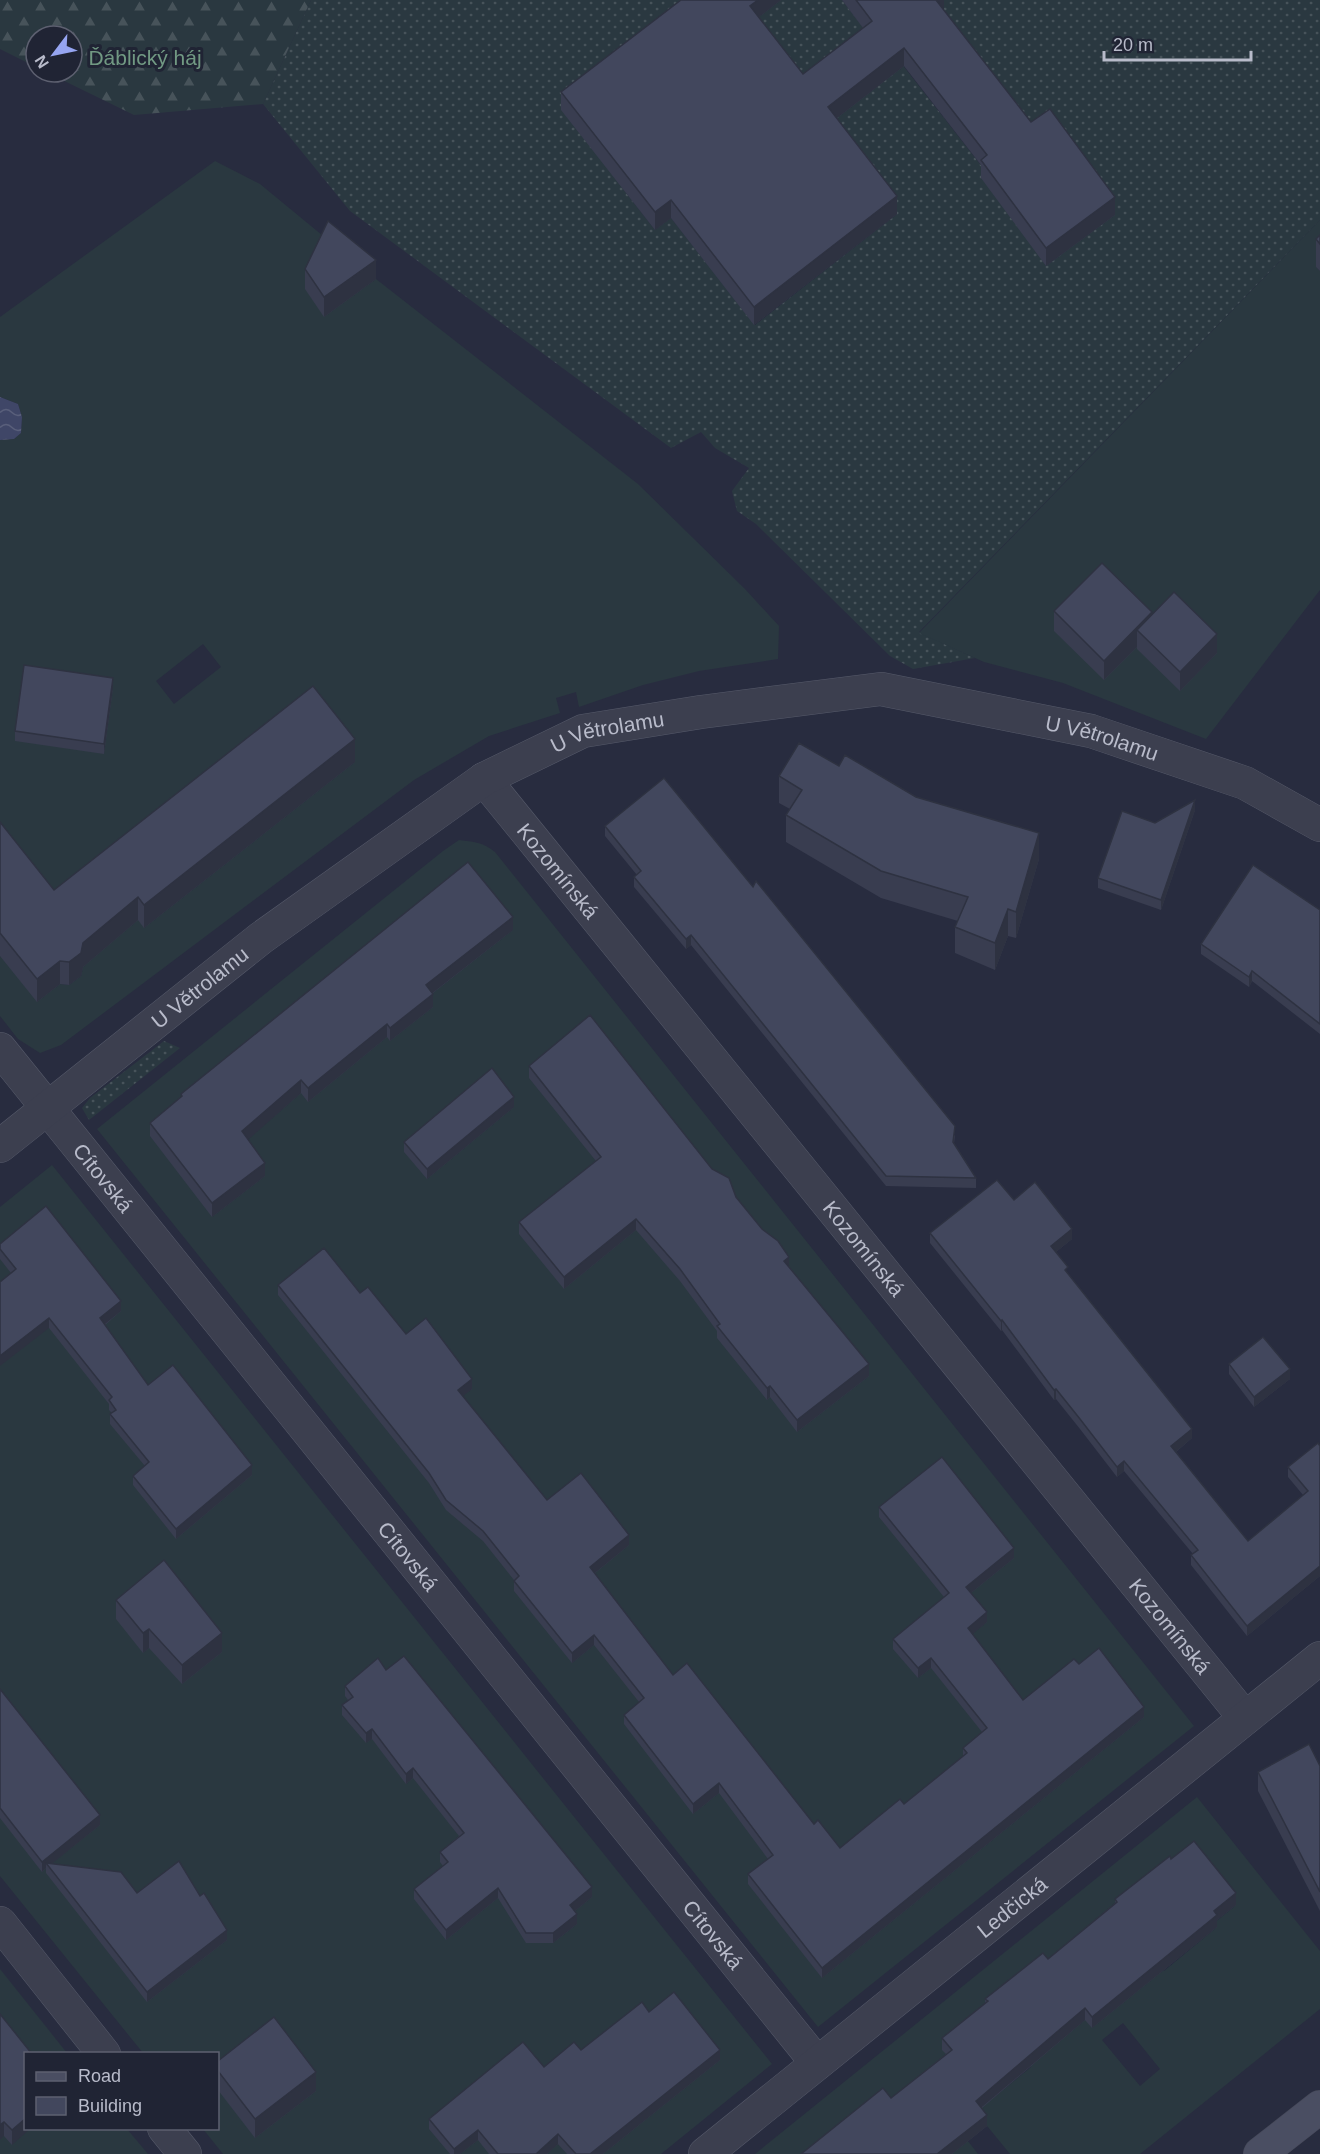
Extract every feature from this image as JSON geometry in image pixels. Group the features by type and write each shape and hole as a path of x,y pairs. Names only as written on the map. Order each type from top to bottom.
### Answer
{"main road":[{"path":"1260,2154 1320,2107"}],"street":[{"name":"U Větrolamu","path":"0,1146 261,938 484,779 583,731 701,712 881,689 1091,731 1245,783 1320,825"},
{"name":"Kozomínská","path":"484,779 1245,1718"},
{"name":"Cítovská","path":"0,1050 817,2063"},
{"name":"Ledčická","path":"705,2154 1320,1658"},
{"path":"0,1923 102,2052"},
{"path":"166,2130 184,2154"}],"green space":[{"name":"Ďáblický háj","path":"0,0 311,0 263,104 134,115 71,84 84,84 84,24 24,24 24,61 0,49"},
{"path":"311,0 842,0 872,39 890,49 987,173 1046,266 1115,214 1031,140 934,16 937,0 1320,0 1320,220 919,632 975,658 913,669 890,656 756,524 737,511 732,491 749,468 715,448 701,432 671,448 350,211 263,104","holes":["626,193 897,214 755,325 671,218 655,230"]},
{"path":"215,161 260,184 328,240 324,316 376,279 638,484 745,589 779,626 778,659 699,671 643,685 579,707 576,692 556,698 560,713 489,736 414,780 61,1045 40,1053 18,1039 0,1016 0,956 60,984 69,985 81,976 83,967 0,846 0,440 14,439 21,433 22,417 18,404 0,397 0,317","holes":["203,644 221,667 174,704 156,681"]},
{"path":"1320,220 1320,262 1316,267 1320,271 1320,590 1206,739 1063,683 984,662 919,633"},
{"path":"459,840 482,844 495,852 1194,1726 818,2027 97,1129"},
{"path":"164,1041 180,1048 89,1120 82,1108 90,1098"},
{"path":"52,1165 772,2064 661,2154 223,2154 204,2130 219,2130 219,2052 142,2052 0,1876 0,1207"},
{"path":"1197,1797 1320,1951 1320,2009 1140,2154 1010,2154 983,2121 964,2136 978,2154 755,2154","holes":["1236,1905 1214,1923 1217,1927 1164,1971 1160,1967 1103,1958","1123,2023 1160,2069 1140,2086 1102,2040","943,2049 1030,2065 1031,2067 987,2103"]},
{"path":"0,1969 66,2052 24,2052 24,2130 128,2130 148,2154 0,2154"}],"water":[{"path":"0,397 18,404 22,417 21,433 14,439 0,440"}],"building":[{"path":"681,0 758,0 750,6 803,74 872,21 856,0 936,0 1031,122 1050,109 1115,197 1046,248 981,160 987,155 904,48 828,107 897,196 754,307 671,200 655,212 561,92"},
{"path":"328,221 376,260 324,297 305,269"},
{"path":"1102,563 1152,612 1104,661 1054,611"},
{"path":"1174,592 1217,634 1180,672 1137,630"},
{"path":"24,665 113,678 104,744 15,731"},
{"path":"313,686 355,739 144,905 138,897 83,943 81,953 69,962 60,961 37,979 0,933 0,822 54,890"},
{"path":"799,743 839,766 845,755 916,797 1039,833 1016,912 1008,909 995,943 955,927 968,897 881,871 786,815 802,790 779,776"},
{"path":"664,778 753,887 756,881 955,1126 953,1142 976,1178 886,1176 691,935 686,939 634,877 641,871 605,826"},
{"path":"1195,800 1161,900 1098,878 1122,811 1155,823"},
{"path":"468,862 513,917 426,985 433,994 390,1028 387,1024 308,1088 301,1080 242,1131 265,1163 212,1203 150,1123 182,1096 181,1094"},
{"path":"1253,865 1320,910 1320,1024 1252,971 1249,977 1201,944"},
{"path":"590,1015 712,1169 729,1178 736,1197 762,1229 778,1241 789,1257 784,1261 869,1364 797,1420 770,1386 767,1388 717,1326 720,1324 680,1269 636,1219 564,1277 519,1222 601,1157 529,1066"},
{"path":"492,1068 514,1097 427,1169 404,1142"},
{"path":"997,1180 1014,1200 1035,1182 1072,1229 1051,1246 1068,1267 1065,1270 1192,1429 1171,1446 1248,1541 1308,1491 1288,1467 1318,1443 1320,1446 1320,1566 1247,1626 1191,1555 1198,1550 1124,1461 1117,1467 1056,1389 1054,1390 1002,1320 930,1233"},
{"path":"46,1206 121,1301 100,1318 148,1385 173,1365 252,1465 176,1529 133,1476 149,1462 110,1414 116,1410 109,1400 112,1397 49,1318 0,1356 0,1282 16,1269 0,1249 0,1244"},
{"path":"324,1248 360,1293 368,1287 406,1334 426,1318 472,1379 458,1390 547,1500 581,1473 629,1535 590,1567 673,1675 687,1663 814,1824 818,1820 840,1848 900,1799 904,1804 967,1753 963,1748 987,1728 931,1658 918,1668 893,1639 949,1593 879,1507 942,1457 1014,1548 966,1587 987,1612 968,1628 1023,1700 1074,1659 1079,1664 1099,1648 1144,1707 822,1968 748,1874 773,1855 719,1783 693,1804 624,1715 644,1698 594,1635 572,1653 514,1581 519,1576 483,1531 446,1500 429,1473 278,1285"},
{"path":"1263,1337 1290,1369 1254,1397 1229,1364"},
{"path":"164,1560 222,1633 182,1665 149,1629 143,1633 116,1600"},
{"path":"404,1656 592,1887 570,1905 577,1914 553,1933 526,1933 498,1888 446,1930 414,1889 448,1862 440,1852 464,1833 413,1768 406,1774 372,1729 366,1733 342,1705 353,1697 345,1686 378,1658 386,1670"},
{"path":"0,1689 100,1815 42,1862 0,1808"},
{"path":"1309,1744 1320,1766 1320,1892 1258,1772"},
{"path":"1194,1841 1236,1893 1214,1911 1217,1915 1092,2017 1085,2008 976,2101 987,2115 937,2154 801,2154 883,2088 891,2098 952,2050 942,2038 988,2001 985,1999 1043,1953 1048,1959 1117,1902 1115,1899 1170,1856 1171,1859"},
{"path":"179,1861 200,1896 204,1893 227,1930 147,1992 46,1863 121,1872 137,1893"},
{"path":"674,1992 720,2050 590,2154 576,2154 558,2134 536,2154 498,2154 478,2130 454,2149 429,2119 523,2042 544,2067 574,2042 581,2050 642,2002 649,2012"},
{"path":"0,2014 30,2052 24,2052 24,2120 12,2130 4,2122 0,2125"},
{"path":"274,2017 316,2072 255,2119 219,2072 219,2060"}]}
